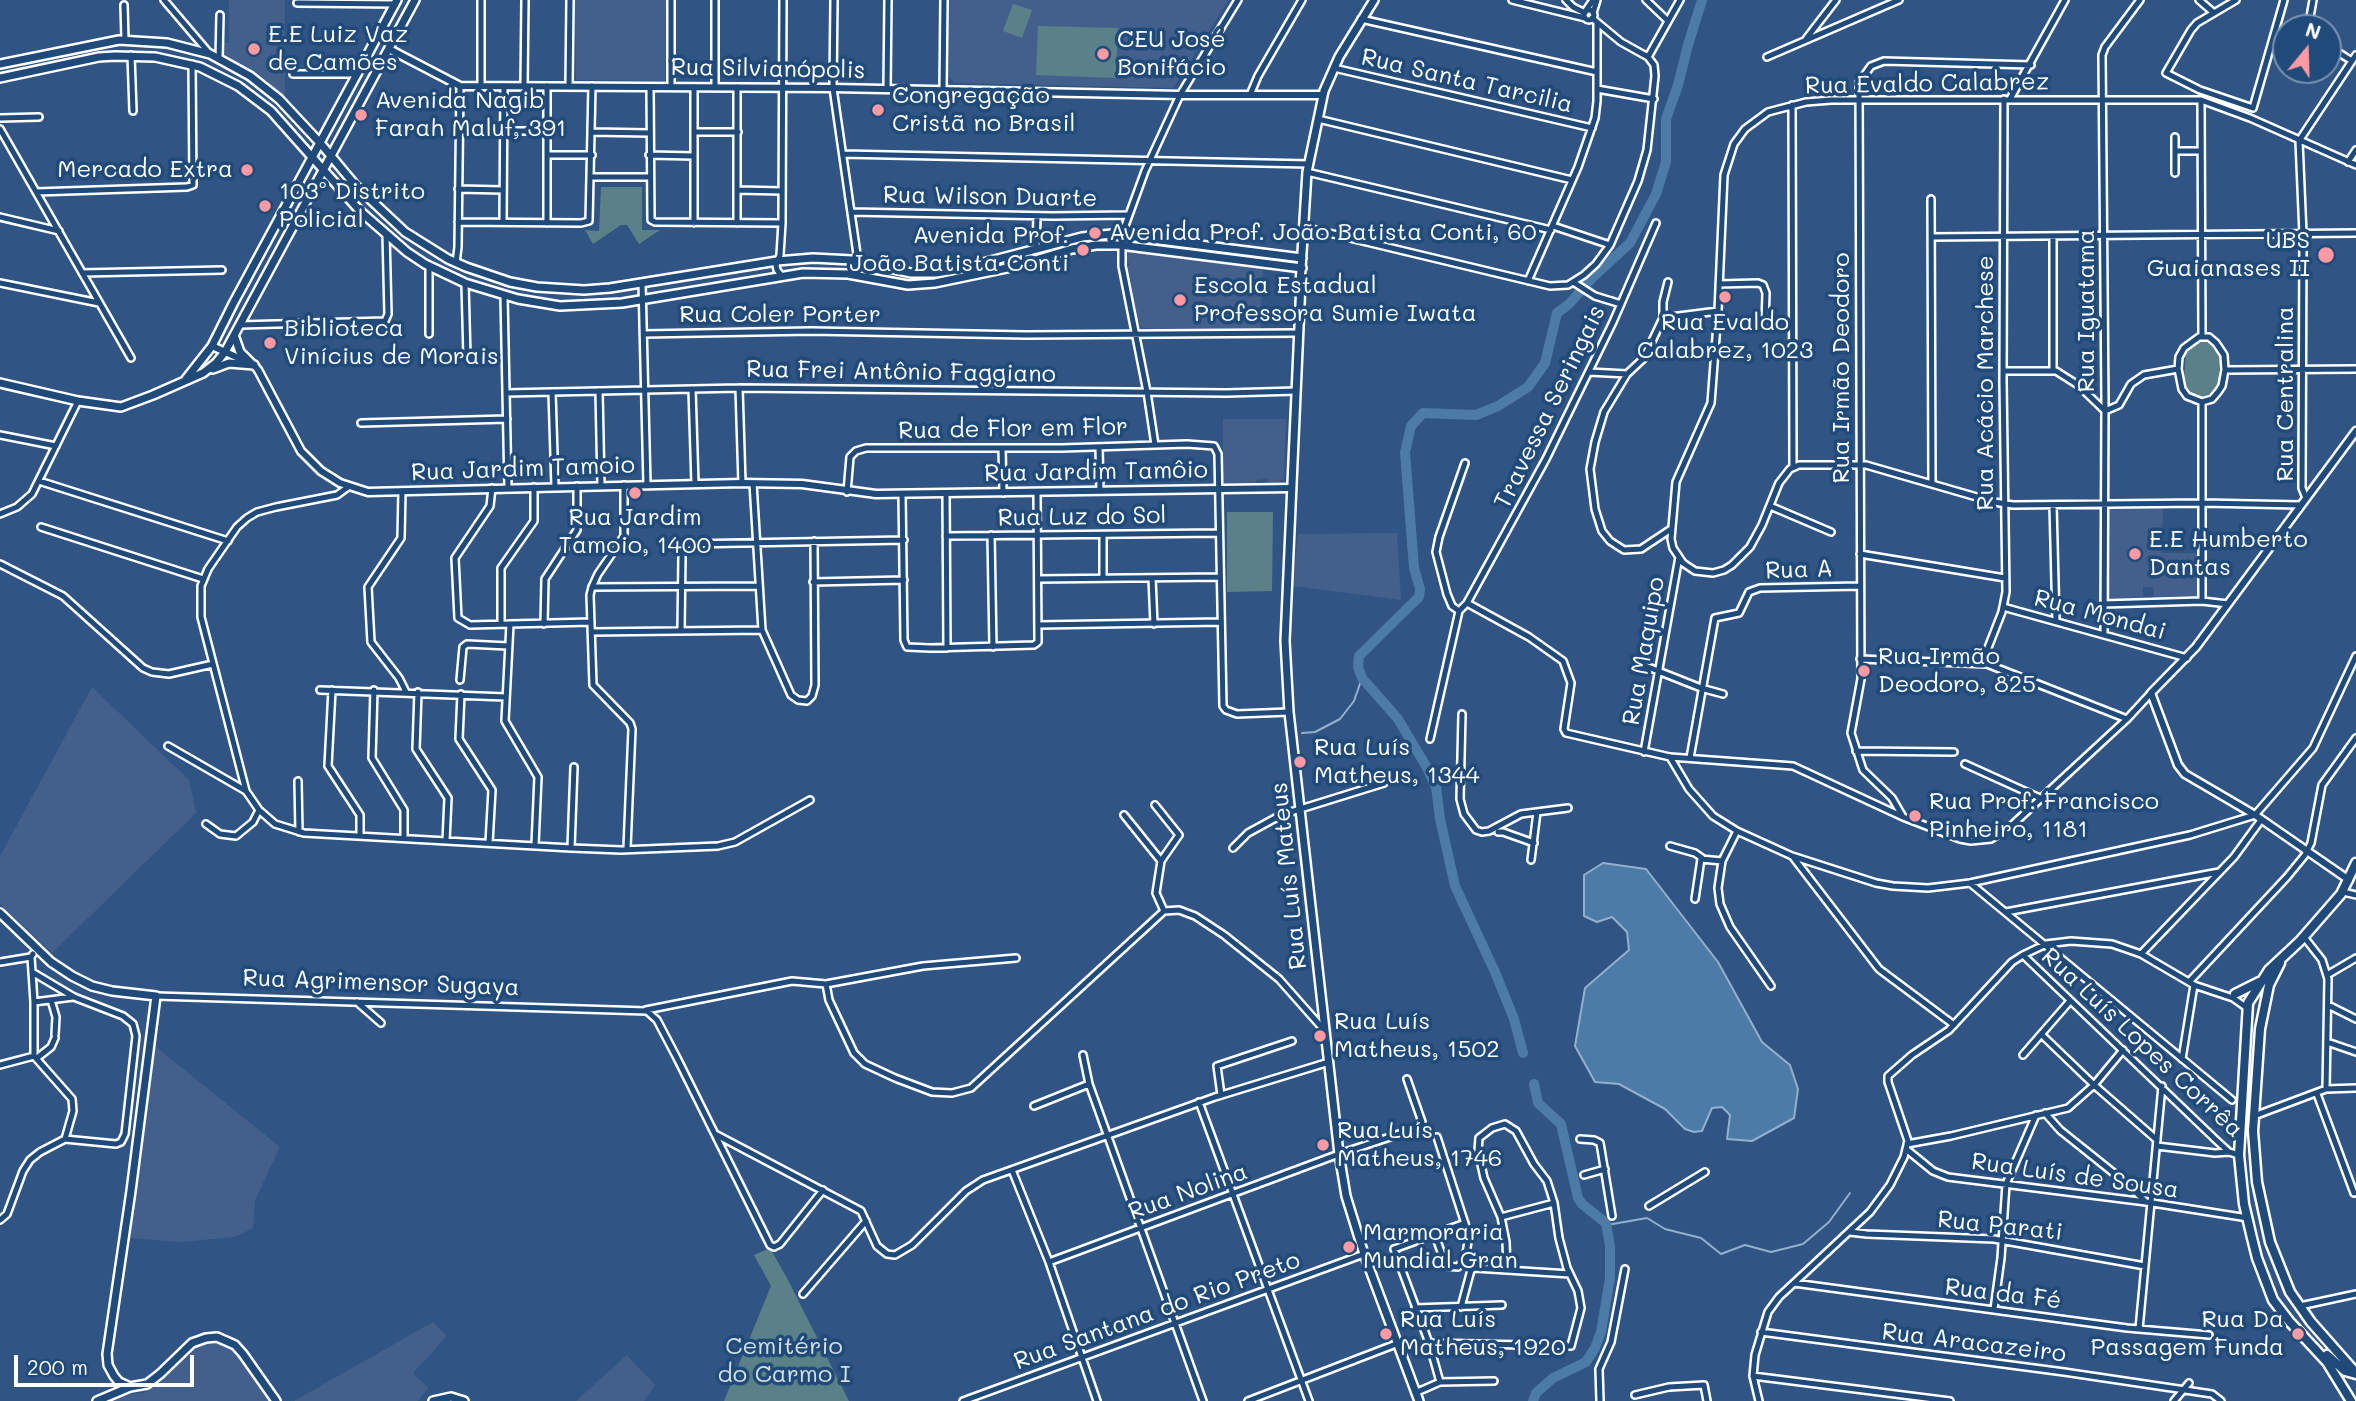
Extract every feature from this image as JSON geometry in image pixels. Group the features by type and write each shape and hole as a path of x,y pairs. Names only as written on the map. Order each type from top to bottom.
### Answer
{"main road":[{"path":"203,373 225,352 415,0"},
{"name":"Rua Luís Mateus","path":"1374,0 1334,68 1323,96 1308,168 1296,326 1299,333 1284,641 1289,712 1346,1196 1396,1345 1419,1401"},
{"path":"186,380 212,346 396,2"},
{"path":"379,34 382,44 389,49"},
{"path":"0,64 98,43 150,41 238,86 271,111 360,211 429,265 462,282 504,296 560,306 643,299 803,273 850,275 908,285 935,283 1012,267 1079,247 1120,245 1302,268"},
{"path":"0,78 99,57 211,54 237,68 279,99 374,204 405,232 456,263 510,282 537,287 583,290 642,283 781,258 841,258 919,274 960,269 1082,237 1122,234 1303,258"},
{"path":"261,103 268,97 268,89"},
{"path":"271,111 271,103 279,99"},
{"path":"850,275 858,261"},
{"path":"456,263 455,272 462,282"},
{"path":"583,290 583,306"},
{"path":"234,335 240,352 254,365"},
{"path":"0,383 110,407 129,405 229,363 254,365"},
{"path":"2351,1401 2327,1362 2273,1300 2257,1258 2244,1204 2239,1156 2247,1008 2251,997 2274,965 2304,937 2343,892 2356,863"},
{"name":"Rua Agrimensor Sugaya","path":"0,914 34,953 61,970 92,986 129,995 156,996"},
{"path":"2281,960 2269,985 2262,1015 2254,1116 2256,1178 2265,1223 2280,1271 2290,1292 2356,1373"},
{"path":"2232,995 2262,980"},
{"path":"130,1387 114,1376 108,1365 107,1354 156,996"},
{"path":"2251,997 2259,1004 2262,1015"},
{"path":"2241,1178 2251,1183 2256,1178"},
{"path":"2244,1204 2255,1204 2265,1223"},
{"path":"97,1401 154,1380 192,1343 217,1337 235,1345 276,1401"},
{"path":"2310,1343 2339,1367 2356,1373"},
{"path":"433,1401 451,1397 464,1401"}],"street":[{"path":"164,0 211,54"},
{"path":"481,0 481,86"},
{"path":"524,86 525,0"},
{"path":"569,86 570,0"},
{"path":"671,0 671,87"},
{"path":"715,0 715,87"},
{"path":"781,258 788,268 784,275 777,270 781,258 782,223 783,0"},
{"path":"834,0 833,88 858,261"},
{"path":"887,89 888,0"},
{"path":"943,90 944,0"},
{"path":"1155,445 1120,245 1122,234 1127,215 1180,95 1238,0"},
{"path":"1250,95 1258,76 1302,0"},
{"path":"1512,0 1559,12 1590,16"},
{"path":"1304,227 1550,286 1563,286 1573,282 1596,264 1610,245 1638,181 1647,150 1655,69 1648,57 1621,43 1590,16 1566,0 1564,8 1559,12"},
{"path":"1528,281 1572,180 1597,110 1597,72 1590,16 1595,0"},
{"path":"1646,0 1668,21"},
{"path":"1648,57 1680,0"},
{"path":"1804,41 1836,0"},
{"path":"1767,57 1899,0"},
{"path":"2007,99 2031,65 2065,0"},
{"name":"Rua Iguatama","path":"2104,634 2104,50 2140,0"},
{"path":"2199,0 2214,13"},
{"path":"2236,0 2197,23 2166,73 2200,90 2253,108"},
{"path":"2250,118 2284,0"},
{"path":"297,3 396,2"},
{"path":"124,5 125,40"},
{"path":"219,59 220,15"},
{"path":"1361,19 1597,72"},
{"name":"Rua Silvianópolis","path":"389,49 460,86 833,88 1323,96"},
{"path":"131,55 133,111"},
{"path":"2299,141 2354,58"},
{"name":"Rua Irmão Deodoro","path":"1903,817 1892,798 1863,770 1851,733 1861,688 1859,83 1871,66 1884,61 2031,65"},
{"path":"36,192 187,187 193,184 192,64"},
{"name":"Rua Santa Tarcilia","path":"1334,68 1592,128"},
{"path":"293,74 358,74"},
{"path":"456,263 460,86"},
{"path":"503,222 504,86"},
{"path":"547,86 547,223"},
{"path":"458,222 587,223 591,217 592,86"},
{"path":"650,87 650,217 655,222 782,223"},
{"path":"694,87 694,223"},
{"path":"737,87 737,223"},
{"path":"1597,89 1654,99"},
{"name":"Rua Acácio Marchese","path":"1982,663 2003,607 2006,578 2003,235 2007,99"},
{"name":"Rua Evaldo Calabrez","path":"1679,557 1673,548 1671,529 1679,474 1711,403 1724,175 1729,153 1739,137 1768,112 1806,102 1859,100 2201,100 2250,118 2356,165"},
{"path":"2201,100 2202,337"},
{"path":"1679,557 1696,571 1713,573 1732,565 1749,547 1779,483 1793,466 1792,105"},
{"path":"0,118 39,117"},
{"path":"1318,119 1572,180"},
{"path":"0,129 131,358"},
{"path":"504,131 547,131"},
{"path":"592,132 649,133"},
{"path":"694,132 737,132"},
{"path":"2175,137 2175,173"},
{"name":"Rua Centralina","path":"2299,141 2303,234 2302,488 2306,498"},
{"path":"2348,162 2356,149"},
{"path":"2175,150 2201,151"},
{"path":"843,154 1151,160 1308,168 1552,228 1610,245"},
{"path":"547,155 592,155"},
{"path":"649,155 694,156"},
{"path":"591,177 649,177"},
{"path":"458,189 503,190"},
{"path":"738,190 782,191"},
{"path":"1931,199 1932,483"},
{"name":"Rua Wilson Duarte","path":"851,212 1127,215"},
{"path":"1036,249 1037,216"},
{"path":"0,217 59,231"},
{"name":"Travessa Seringais","path":"1459,611 1467,603 1516,516 1588,372 1656,223"},
{"path":"1932,237 2356,233"},
{"path":"240,324 385,321 388,314 386,234"},
{"path":"2053,236 2053,371"},
{"path":"429,265 429,334"},
{"path":"82,273 222,270"},
{"path":"462,282 467,358"},
{"path":"1573,282 1595,296 1620,304"},
{"path":"1668,282 1662,318 1644,358 1627,374 1604,412 1590,468 1594,509 1602,531 1610,541 1624,550 1641,549 1671,529"},
{"path":"0,283 99,303"},
{"path":"642,283 648,485"},
{"path":"1719,284 1763,285 1766,293 1765,324"},
{"path":"504,296 508,488"},
{"path":"1662,318 1718,311"},
{"name":"Rua Coler Porter","path":"644,334 787,331 1299,333"},
{"path":"2202,337 2209,337 2219,347 2224,355 2225,370 2218,392 2202,402 2187,396 2182,389 2178,369 2183,348 2202,337"},
{"path":"212,346 254,365"},
{"name":"Rua Jardim Tamoio","path":"254,365 263,376 302,451 321,471 348,487 368,492 754,483 802,484 847,492 902,494"},
{"path":"2003,371 2053,371 2073,381 2105,411 2119,405 2132,384 2144,375 2178,369"},
{"path":"2225,370 2356,369"},
{"path":"1588,372 1627,374"},
{"path":"692,388 695,484"},
{"name":"Rua Frei Antônio Faggiano","path":"506,393 692,388 1296,391"},
{"path":"739,388 742,483"},
{"path":"599,391 601,486"},
{"path":"552,392 555,487"},
{"path":"0,514 24,502 32,494 78,401"},
{"path":"2202,402 2202,601"},
{"path":"360,423 507,419"},
{"path":"1467,603 1529,637 1563,661 1571,683 1564,729 1566,733 1670,757 1793,766 1903,817 1960,839 1977,842 2004,832 2127,719 2187,658 2356,430"},
{"path":"0,435 56,446"},
{"name":"Rua de Flor em Flor","path":"847,492 850,457 860,449 1155,445 1214,446 1218,451 1219,489"},
{"path":"1099,447 1100,491"},
{"path":"1002,448 1003,492"},
{"path":"1430,739 1459,611 1450,602 1436,552 1438,537 1465,463"},
{"path":"1793,466 1861,464 2005,504 2300,505"},
{"path":"39,481 228,541"},
{"path":"754,483 762,630 791,695 798,700 807,701 812,696 815,685 814,541"},
{"path":"624,485 624,536 592,587 591,632 593,685 630,723 632,729 627,848"},
{"path":"544,624 545,579 577,530 577,486"},
{"path":"348,487 337,495 257,512 237,527 203,579 200,605 246,791 259,810 275,824 299,832 571,848 718,846 735,842 810,800"},
{"path":"501,624 501,568 534,522 534,487"},
{"path":"492,488 490,506 455,558 457,616 460,621 470,625 591,622"},
{"name":"Rua Jardim Tamôio","path":"902,494 1291,488"},
{"path":"1219,489 1222,700 1226,710 1237,714 1289,712"},
{"path":"402,491 402,533 370,583 369,600 371,642 399,678 406,692"},
{"path":"902,494 905,645 912,648 947,648 1034,645 1039,639 1037,492"},
{"path":"946,493 947,648"},
{"path":"2053,505 2056,621"},
{"path":"1770,506 1831,532"},
{"path":"41,527 203,579"},
{"name":"Rua Luz do Sol","path":"946,536 1218,533"},
{"path":"991,535 993,647"},
{"path":"1103,535 1103,578"},
{"path":"681,631 682,552 688,544 904,540"},
{"path":"1860,554 2006,578"},
{"name":"Rua Maquipo","path":"1644,752 1679,557"},
{"path":"0,564 63,596 144,668 152,672 169,674 213,664"},
{"path":"1038,579 1219,577"},
{"path":"1152,578 1154,624"},
{"path":"813,582 904,580"},
{"path":"592,587 758,586"},
{"name":"Rua A","path":"1701,688 1715,621 1720,615 1739,613 1749,592 1765,587 1859,586"},
{"path":"2104,604 2202,601 2228,604"},
{"name":"Rua Mondai","path":"2003,607 2187,658"},
{"path":"1039,625 1220,622"},
{"path":"510,624 505,721 538,777 535,845"},
{"path":"591,632 762,630"},
{"path":"460,680 463,647 467,644 508,646"},
{"path":"1670,757 1689,789 1718,820 1792,856 1876,883 1911,887 1970,883 2190,835 2255,814 2314,748 2356,656"},
{"path":"1860,659 1982,663 2127,719"},
{"path":"1643,665 1658,673 1723,694"},
{"path":"1690,758 1701,688"},
{"path":"320,690 506,696"},
{"path":"332,690 328,766 360,815 360,836"},
{"path":"374,690 372,758 404,810 404,838"},
{"path":"418,692 416,749 448,798 446,841"},
{"path":"2151,693 2178,765 2185,774 2255,814 2349,880"},
{"path":"461,694 459,738 492,790 489,843"},
{"path":"1462,713 1460,799 1464,814 1475,829 1482,832 1521,814 1568,808"},
{"path":"2182,1059 2191,983 2307,852 2322,785 2356,738"},
{"path":"168,746 246,791"},
{"path":"1856,751 1954,752"},
{"path":"1965,764 2040,797"},
{"path":"571,848 574,767"},
{"path":"298,781 299,832"},
{"path":"1233,848 1254,829 1300,809 1384,783"},
{"path":"1155,805 1179,835 1161,862 1156,893 1164,911"},
{"path":"206,824 220,834 236,836 253,822 259,810"},
{"path":"1531,860 1537,812"},
{"path":"1124,815 1161,862"},
{"path":"2141,954 2249,839 2261,820"},
{"path":"1737,831 1722,861 1718,888 1722,911 1771,986"},
{"path":"1499,832 1534,843"},
{"path":"1670,846 1695,853 1702,858 1722,861"},
{"path":"1792,856 1879,969 1954,1025"},
{"path":"1695,899 1702,858"},
{"path":"2005,912 2219,872"},
{"path":"1970,883 2232,1100"},
{"path":"2343,892 2356,895"},
{"path":"826,984 829,1000 855,1053 865,1064 932,1092 952,1093 971,1088 985,1076 1164,911 1179,910 1195,916 1223,934 1279,979 1325,1031"},
{"path":"2304,937 2317,952 2327,975 2326,1089"},
{"path":"1759,1401 1754,1376 1755,1355 1773,1303 1870,1212 1890,1185 1907,1146 1888,1076 1954,1025 2006,969 2023,955 2046,944 2071,941 2129,948 2191,983 2232,995 2251,997"},
{"path":"0,962 34,953 35,1057 72,1099 73,1111 65,1139"},
{"name":"Rua Luís Lopes Corrêa","path":"2023,955 2229,1152 2239,1156"},
{"name":"Rua Agrimensor Sugaya","path":"156,996 644,1011 792,981 826,984 923,966 1016,958"},
{"path":"2327,975 2356,958"},
{"path":"0,1220 8,1214 23,1171 30,1160 46,1148 65,1139 110,1144 121,1142 125,1134 136,1029 130,1020 74,997 33,972"},
{"path":"2232,995 2247,1008"},
{"path":"34,1002 74,997"},
{"path":"0,1065 35,1057 51,1047 55,1037 56,1017 51,1000"},
{"path":"2023,1055 2070,1001"},
{"path":"358,1002 381,1023"},
{"path":"2328,1005 2356,1019"},
{"path":"644,1011 657,1020 772,1247 778,1246 822,1190"},
{"path":"2042,1035 2157,1143 2215,1153 2229,1152"},
{"path":"1218,1096 1217,1066 1292,1041"},
{"path":"2327,1042 2356,1052"},
{"path":"1907,1146 2068,1108 2094,1085 2123,1050"},
{"path":"1083,1055 1089,1083 1203,1401"},
{"path":"715,1134 861,1211 877,1246 887,1254 899,1254 923,1236 966,1191 983,1180 1199,1102 1329,1062"},
{"name":"Rua Nolina","path":"1049,1262 1422,1125 1407,1079"},
{"path":"1034,1106 1089,1083"},
{"path":"2139,1329 2148,1203 2162,1086"},
{"path":"2254,1116 2326,1089 2356,1088"},
{"path":"2317,1094 2354,1193"},
{"path":"1199,1102 1309,1401"},
{"path":"2045,1113 2060,1130 2148,1203"},
{"path":"1994,1309 2003,1240 2006,1184 2036,1115"},
{"path":"1429,1343 1571,1346 1581,1308 1578,1291 1559,1238 1554,1203 1547,1181 1516,1131 1505,1124 1492,1128 1479,1138 1478,1152 1484,1178 1501,1217 1506,1242 1507,1270"},
{"path":"1435,1235 1446,1266 1458,1267 1465,1259 1469,1236 1437,1137"},
{"path":"1580,1139 1600,1143 1612,1216"},
{"name":"Rua Luís de Sousa","path":"1907,1146 1939,1175 2248,1219"},
{"path":"1584,1175 1605,1169"},
{"path":"1012,1170 1049,1262 1097,1401"},
{"path":"1649,1206 1705,1172"},
{"path":"1501,1217 1554,1203"},
{"path":"803,1294 866,1221"},
{"path":"1440,1382 1429,1343 1394,1250 1465,1223"},
{"name":"Rua Parati","path":"1850,1232 2003,1240 2145,1266"},
{"name":"Rua Santana do Rio Preto","path":"962,1401 1364,1254"},
{"path":"1461,1307 1471,1270 1475,1268 1570,1274"},
{"path":"1600,1401 1599,1369 1611,1342 1625,1269"},
{"name":"Rua da Fé","path":"1794,1283 2139,1329 2209,1335"},
{"path":"2300,1306 2356,1294"},
{"path":"1415,1308 1502,1306"},
{"name":"Rua Aracazeiro","path":"1761,1332 2064,1372 2183,1390 2207,1397 2215,1395 2221,1401"},
{"path":"1248,1401 1396,1345"},
{"path":"1754,1376 1950,1401"},
{"path":"1415,1393 1440,1382 1494,1381"},
{"path":"2174,1401 2189,1382"},
{"path":"1635,1395 1669,1387 1704,1385 1707,1401"},
{"path":"1652,1391 1652,1401"},
{"path":"985,1393 988,1401"}],"shaded area":[{"name":"E.E Luiz Vaz de Camões","path":"229,0 285,0 285,97 260,75 223,54 224,43 229,43"},
{"path":"575,0 666,0 665,81 576,80"},
{"name":"CEU José Bonifácio","path":"949,0 1229,0 1173,88 954,83 949,77"},
{"name":"Escola Estadual Professora Sumie Iwata","path":"1124,251 1263,267 1260,331 1141,327 1136,318 1126,269 1130,264 1125,260"},
{"path":"1223,419 1286,419 1284,479 1277,483 1268,483 1267,479 1257,480 1256,483 1225,483 1222,478"},
{"name":"E.E Humberto Dantas","path":"2163,508 2162,553 2200,553 2199,596 2154,597 2153,587 2143,587 2143,597 2111,599 2108,597 2109,509"},
{"path":"1397,533 1401,600 1293,586 1298,534"},
{"path":"92,687 189,780 196,813 52,953 0,904 0,856"},
{"path":"1603,863 1646,869 1718,962 1762,1042 1790,1065 1798,1089 1794,1118 1752,1141 1727,1139 1730,1115 1722,1107 1712,1108 1702,1131 1694,1132 1685,1129 1665,1109 1619,1084 1595,1082 1575,1046 1585,988 1629,950 1627,932 1612,917 1597,922 1584,916 1584,875"},
{"path":"155,1046 280,1147 255,1200 253,1228 235,1237 180,1242 130,1238"},
{"path":"433,1322 447,1336 413,1373 428,1388 418,1401 294,1401"},
{"path":"213,1343 224,1344 236,1352 270,1401 105,1401 116,1396 143,1393 158,1385 191,1348"},
{"path":"627,1355 655,1385 644,1401 576,1401"}],"green space":[{"path":"1013,4 1032,10 1022,38 1003,31"},
{"path":"1038,26 1118,28 1116,78 1036,75"},
{"path":"601,187 642,187 642,230 660,230 639,244 627,225 621,225 593,244 585,230 599,231"},
{"path":"2198,342 2213,345 2220,356 2219,386 2202,397 2192,394 2184,379 2186,351"},
{"path":"1227,512 1273,512 1272,591 1227,592"},
{"name":"Cemitério do Carmo I","path":"770,1248 849,1401 724,1401 771,1286 754,1255"}],"waterway":[{"path":"1523,1053 1514,1019 1495,972 1455,886 1440,819 1436,787 1398,719 1362,678 1358,667 1359,656 1419,597 1420,589 1414,568 1405,452 1411,426 1423,413 1476,415 1498,406 1528,387 1545,363 1557,313 1630,243 1656,194 1666,162 1666,119 1702,0"},
{"path":"1302,733 1315,732 1340,719 1354,701 1362,678"},
{"path":"1533,1401 1536,1393 1553,1378 1586,1362 1595,1348 1601,1332 1610,1278 1610,1246 1606,1223 1578,1198 1561,1124 1538,1103 1534,1084"},
{"path":"1607,1225 1647,1218 1665,1229 1701,1238 1721,1254 1745,1245 1771,1252 1803,1244 1829,1222 1850,1193"}],"place":[{"name":"E.E Luiz Vaz de Camões","path":"254,49"},
{"name":"CEU José Bonifácio","path":"1103,54"},
{"name":"Congregação Cristã no Brasil","path":"878,110"},
{"name":"Avenida Nagib Farah Maluf, 391","path":"361,115"},
{"name":"Mercado Extra","path":"247,170"},
{"name":"103º Distrito Policial","path":"265,206"},
{"name":"Avenida Prof. João Batista Conti, 60","path":"1095,233"},
{"name":"Avenida Prof. João Batista Conti","path":"1083,250"},
{"name":"UBS Guaianases II","path":"2326,255"},
{"name":"Rua Evaldo Calabrez, 1023","path":"1725,297"},
{"name":"Escola Estadual Professora Sumie Iwata","path":"1180,300"},
{"name":"Biblioteca Vinícius de Morais","path":"270,343"},
{"name":"Rua Jardim Tamoio, 1400","path":"635,493"},
{"name":"E.E Humberto Dantas","path":"2135,554"},
{"name":"Rua Irmão Deodoro, 825","path":"1864,671"},
{"name":"Rua Luís Matheus, 1344","path":"1300,762"},
{"name":"Rua Prof. Francisco Pinheiro, 1181","path":"1915,816"},
{"name":"Rua Luís Matheus, 1502","path":"1320,1036"},
{"name":"Rua Luís Matheus, 1746","path":"1323,1145"},
{"name":"Marmoraria Mundial Gran","path":"1349,1247"},
{"name":"Rua Luís Matheus, 1920","path":"1386,1334"},
{"name":"Rua Da Passagem Funda","path":"2298,1334"}]}
